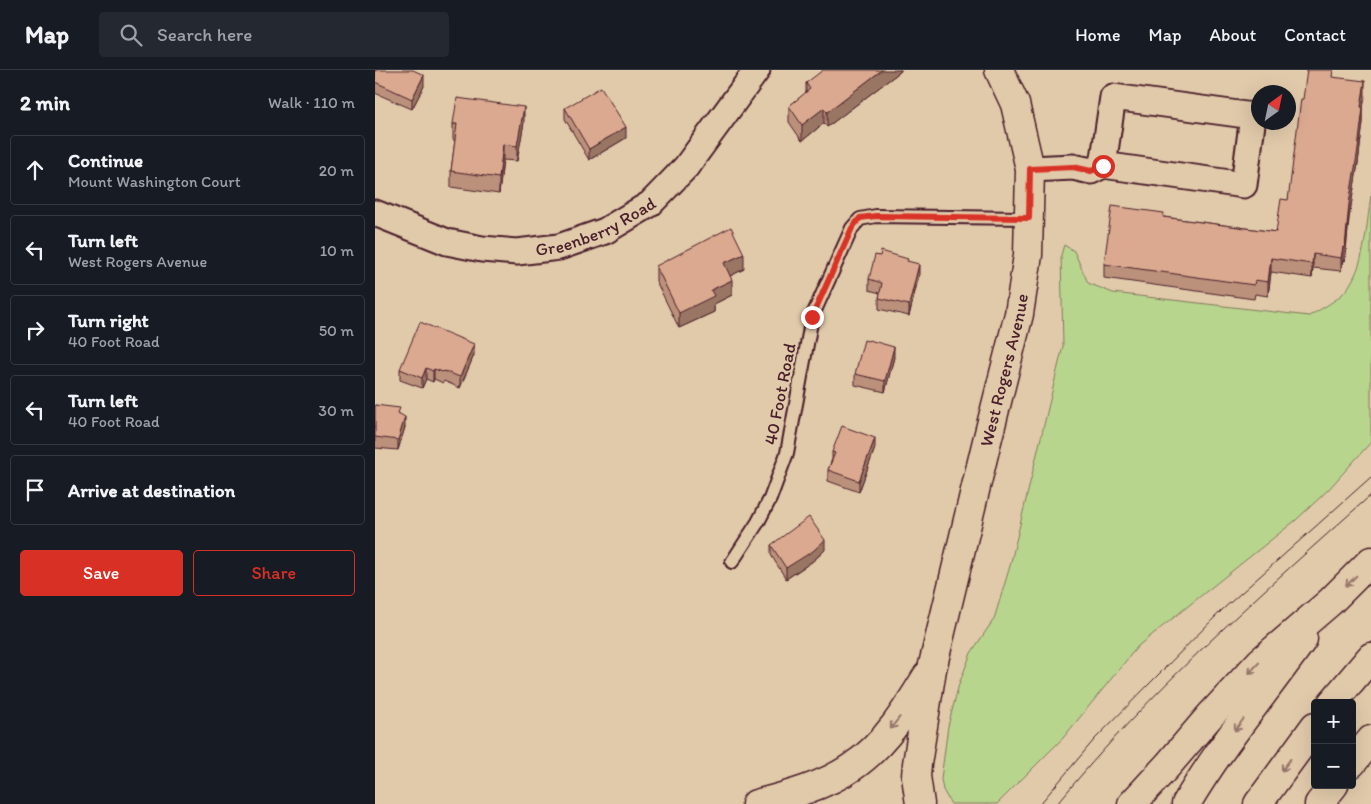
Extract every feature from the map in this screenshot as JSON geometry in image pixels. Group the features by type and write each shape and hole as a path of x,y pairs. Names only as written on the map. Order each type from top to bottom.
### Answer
{"main road":[{"name":"West Rogers Avenue","path":"920,804 916,776 917,764 932,669 1019,314 1028,255 1030,169 1015,104 999,70"},
{"path":"1132,804 1260,662 1330,602 1371,561"},
{"path":"1191,796 1233,734 1330,602"},
{"path":"1335,699 1371,656"},
{"name":"West Rogers Avenue","path":"756,804 828,781 854,766 876,747 910,703 932,669"},
{"path":"1259,804 1311,732"},
{"path":"1356,758 1371,740"},
{"path":"1319,804 1331,789"}],"street":[{"name":"Greenberry Road","path":"375,214 447,242 482,249 517,252 559,246 605,231 650,204 686,167 757,70"},
{"path":"1030,169 1073,167 1091,171 1103,166 1244,185 1253,116 1113,97 1103,166"}],"lane":[{"name":"40 Foot Road","path":"732,562 758,522 770,499 787,453 812,317 852,228 860,218 876,216 1029,218"}],"green space":[{"path":"1371,196 1371,442 1328,490 1296,520 1138,646 1063,738 997,804 951,804 943,790 941,779 948,726 959,684 971,653 994,619 1010,566 1063,346 1061,255 1064,245 1074,251 1088,283 1113,293 1309,316 1341,295 1355,276 1362,254"}],"building":[{"path":"375,70 413,70 424,75 412,99 375,82"},
{"path":"823,70 882,70 827,112 824,108 802,125 789,106 810,89 806,83"},
{"path":"1307,70 1333,70 1332,77 1365,81 1345,247 1343,247 1341,258 1313,254 1312,264 1271,258 1268,282 1255,280 1254,285 1104,264 1112,206 1164,213 1163,217 1276,232 1281,199 1288,200 1301,99 1303,99"},
{"path":"601,87 626,127 589,149 565,108"},
{"path":"457,98 524,107 517,146 503,144 499,178 451,171 457,124 453,124"},
{"path":"731,227 744,254 724,263 732,280 711,290 714,296 679,313 656,266"},
{"path":"881,251 919,264 909,305 879,298 882,283 869,279 875,255 880,256"},
{"path":"420,322 474,344 460,377 444,371 434,369 433,371 426,368 422,378 400,369"},
{"path":"864,340 894,347 885,381 855,374"},
{"path":"375,405 400,408 398,413 405,417 398,440 375,437"},
{"path":"842,426 875,438 859,481 828,470 835,453 832,452"},
{"path":"809,517 825,540 813,551 786,568 771,545"}],"tram line":[{"path":"1040,804 1094,740 1222,610 1371,477"},
{"path":"1057,804 1130,721 1168,682 1248,606 1371,495"}],"route":[{"path":"812,317 852,228 860,218 876,216 1029,218 1030,169 1073,167 1091,171 1103,166"}]}
